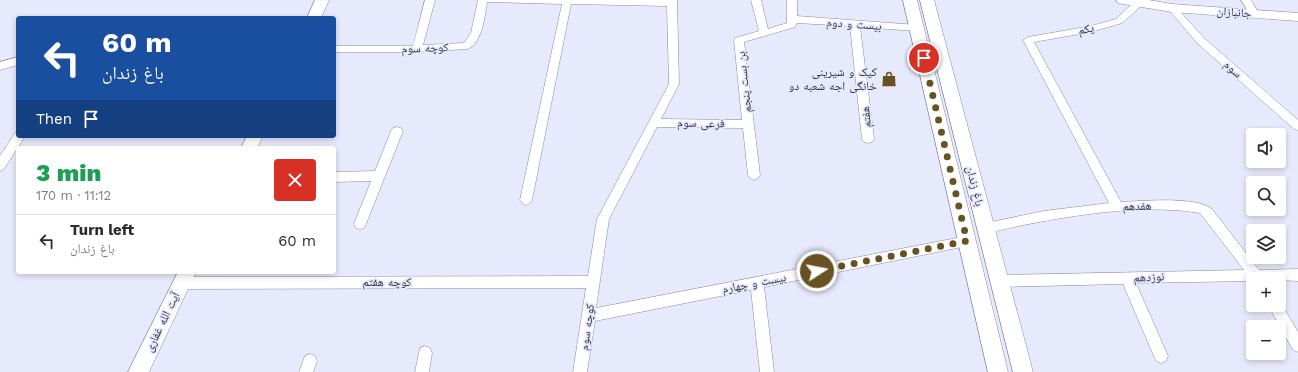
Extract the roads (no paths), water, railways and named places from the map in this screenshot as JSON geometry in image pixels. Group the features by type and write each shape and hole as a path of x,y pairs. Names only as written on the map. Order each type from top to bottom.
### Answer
{"main road":[{"path":"315,16 322,0"},
{"name":"باغ زندان","path":"910,0 998,372"},
{"name":"باغ زندان","path":"927,0 1023,372"},
{"name":"جانبازان","path":"1123,0 1172,8 1298,17"},
{"name":"آیت الله غفاری","path":"138,372 184,278"}],"street":[{"path":"417,49 430,0"},
{"name":"کوچه سوم","path":"336,50 417,49 467,46 476,34 483,0"},
{"path":"491,0 672,2"},
{"path":"756,0 764,33 792,25 792,0"},
{"path":"1246,0 1254,14"},
{"path":"526,200 567,2"},
{"name":"کوچه سوم","path":"580,372 602,218 674,84 672,2"},
{"name":"یکم","path":"1116,207 1028,40 1091,29 1119,21 1135,7 1136,3"},
{"name":"سوم","path":"1172,8 1201,41 1298,126"},
{"name":"بیست و دوم","path":"792,19 917,28"},
{"name":"هفتم","path":"855,24 868,139"},
{"name":"بن بست پنجم","path":"754,175 739,40 764,33"},
{"path":"0,66 16,60"},
{"name":"فرعی سوم","path":"653,123 748,124"},
{"path":"360,224 397,131"},
{"path":"0,166 18,138"},
{"path":"336,177 379,176"},
{"name":"هفدهم","path":"986,228 1072,211 1116,207 1155,206 1203,208 1254,272"},
{"name":"بیست و چهارم","path":"588,316 967,241"},
{"name":"نوزدهم","path":"1286,276 1298,275"},
{"name":"نوزدهم","path":"999,281 1172,276 1246,277"},
{"name":"کوچه هفتم","path":"184,278 593,282"},
{"path":"1127,278 1161,356"},
{"path":"757,283 767,372"},
{"path":"1279,312 1298,345"},
{"path":"422,372 425,353"}],"place":[{"name":"کیک و شیرینی خانگی اجه شعبه دو","path":"889,79"}]}
